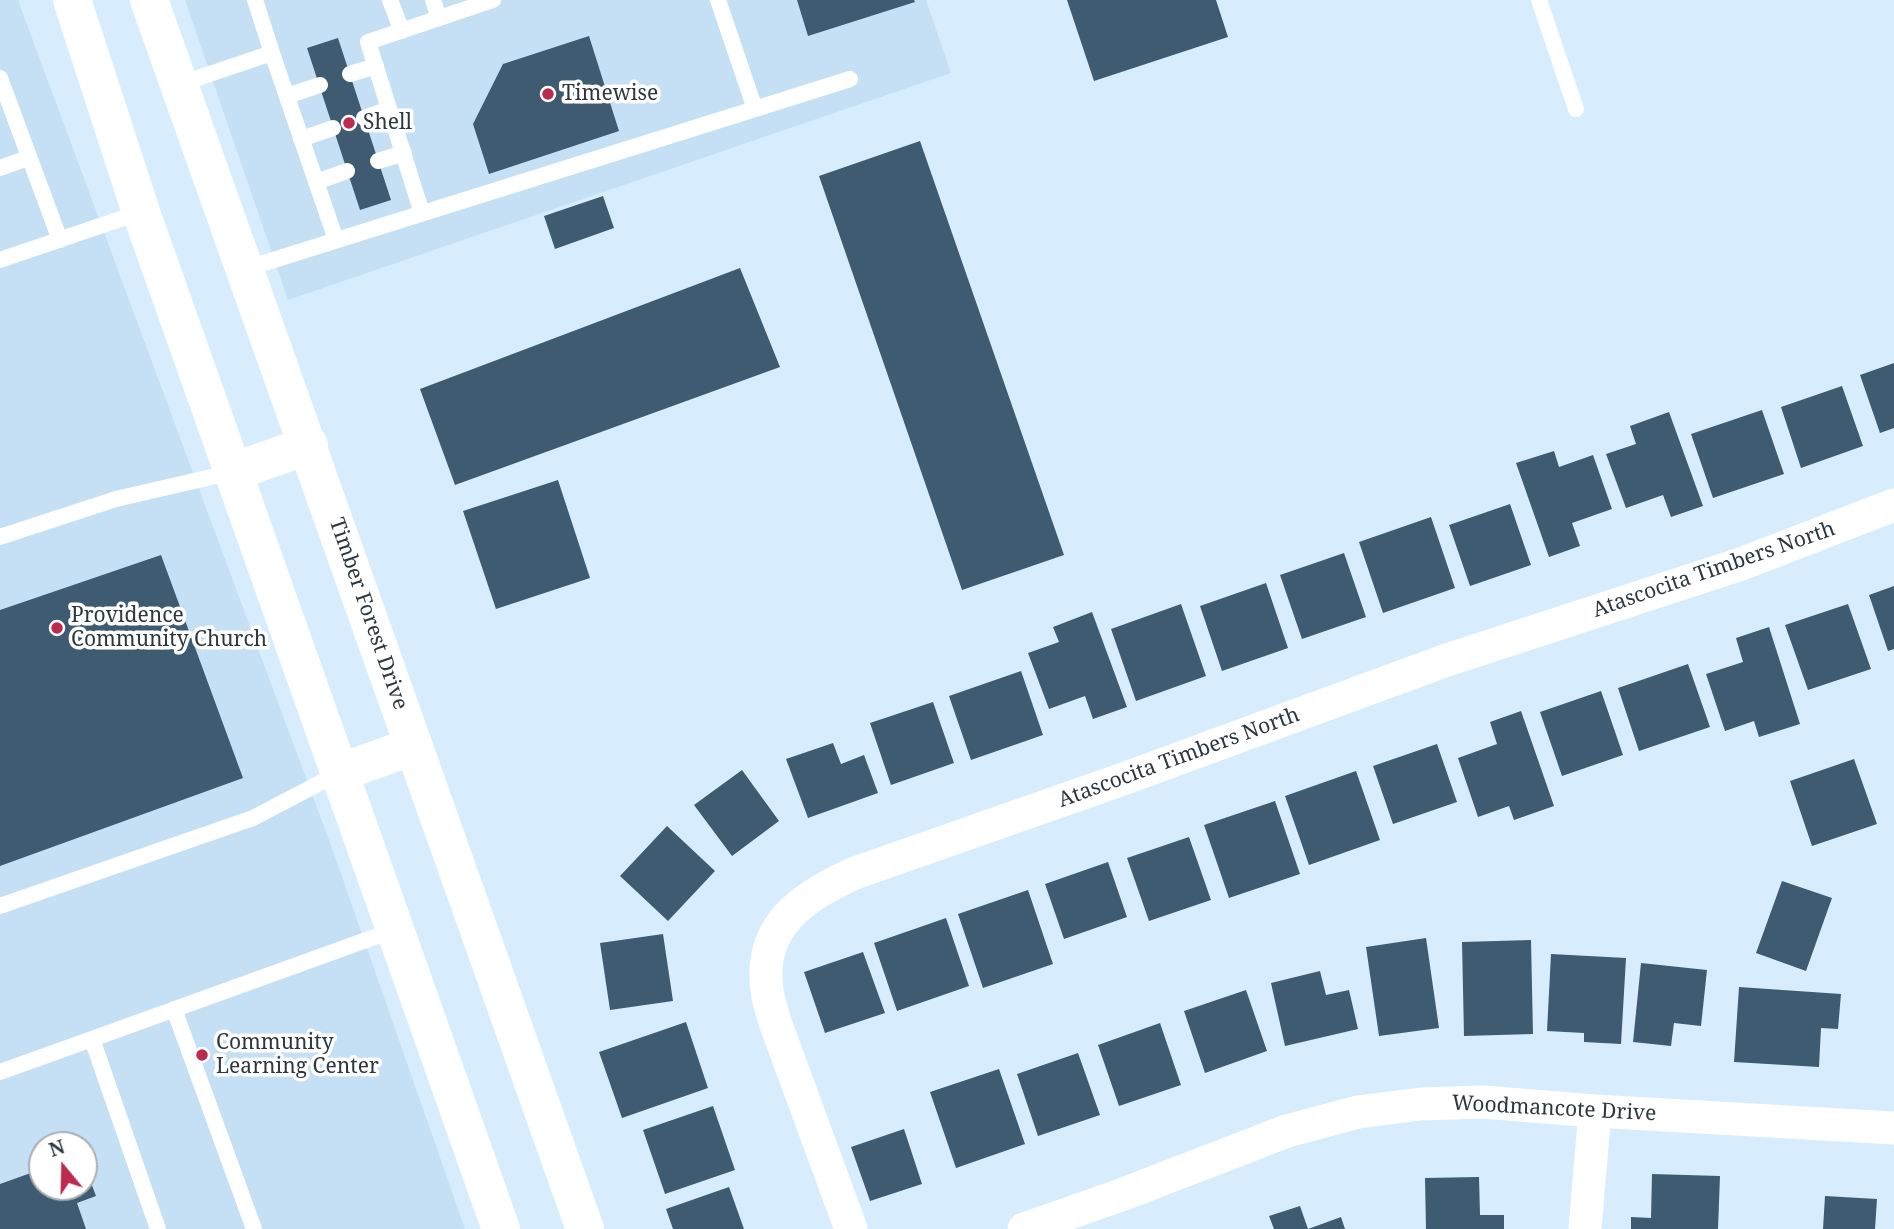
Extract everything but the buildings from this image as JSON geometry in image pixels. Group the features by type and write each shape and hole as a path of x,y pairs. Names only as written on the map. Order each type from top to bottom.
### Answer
{"main road":[{"path":"72,0 141,212 501,1229"},
{"name":"Timber Forest Drive","path":"149,0 585,1229"},
{"path":"233,472 309,445"},
{"path":"339,773 413,746"}],"street":[{"name":"Atascocita Timbers North","path":"851,1229 775,1022 767,989 767,958 776,931 794,907 821,889 855,873 1139,773 1444,660 1741,564 1894,505"},
{"name":"Woodmancote Drive","path":"1024,1229 1121,1195 1287,1130 1358,1112 1421,1104 1483,1102 1894,1128"},
{"path":"1586,1229 1595,1111"}],"lane":[{"path":"255,0 336,240"},
{"path":"390,0 402,31"},
{"path":"433,0 439,18"},
{"path":"422,213 368,42 492,0"},
{"path":"718,0 755,109"},
{"path":"1539,0 1576,109"},
{"path":"180,84 272,53"},
{"path":"350,74 376,65"},
{"path":"0,78 60,240"},
{"path":"245,269 850,79"},
{"path":"287,96 320,85"},
{"path":"364,118 389,109"},
{"path":"301,139 333,128"},
{"path":"378,161 404,153"},
{"path":"0,168 28,158"},
{"path":"316,182 348,172"},
{"path":"0,260 141,212"},
{"path":"0,537 116,499 233,472"},
{"path":"0,906 253,818 339,773"},
{"path":"0,1072 394,930"},
{"path":"174,1009 254,1229"},
{"path":"92,1039 158,1229"}],"shaded area":[{"path":"0,0 18,0 332,848 465,1229 0,1229"},
{"path":"185,0 926,0 951,73 288,300"}],"place":[{"name":"Timewise","path":"548,94"},
{"name":"Shell","path":"349,123"},
{"name":"Providence Community Church","path":"57,628"},
{"name":"Community Learning Center","path":"202,1055"}]}
